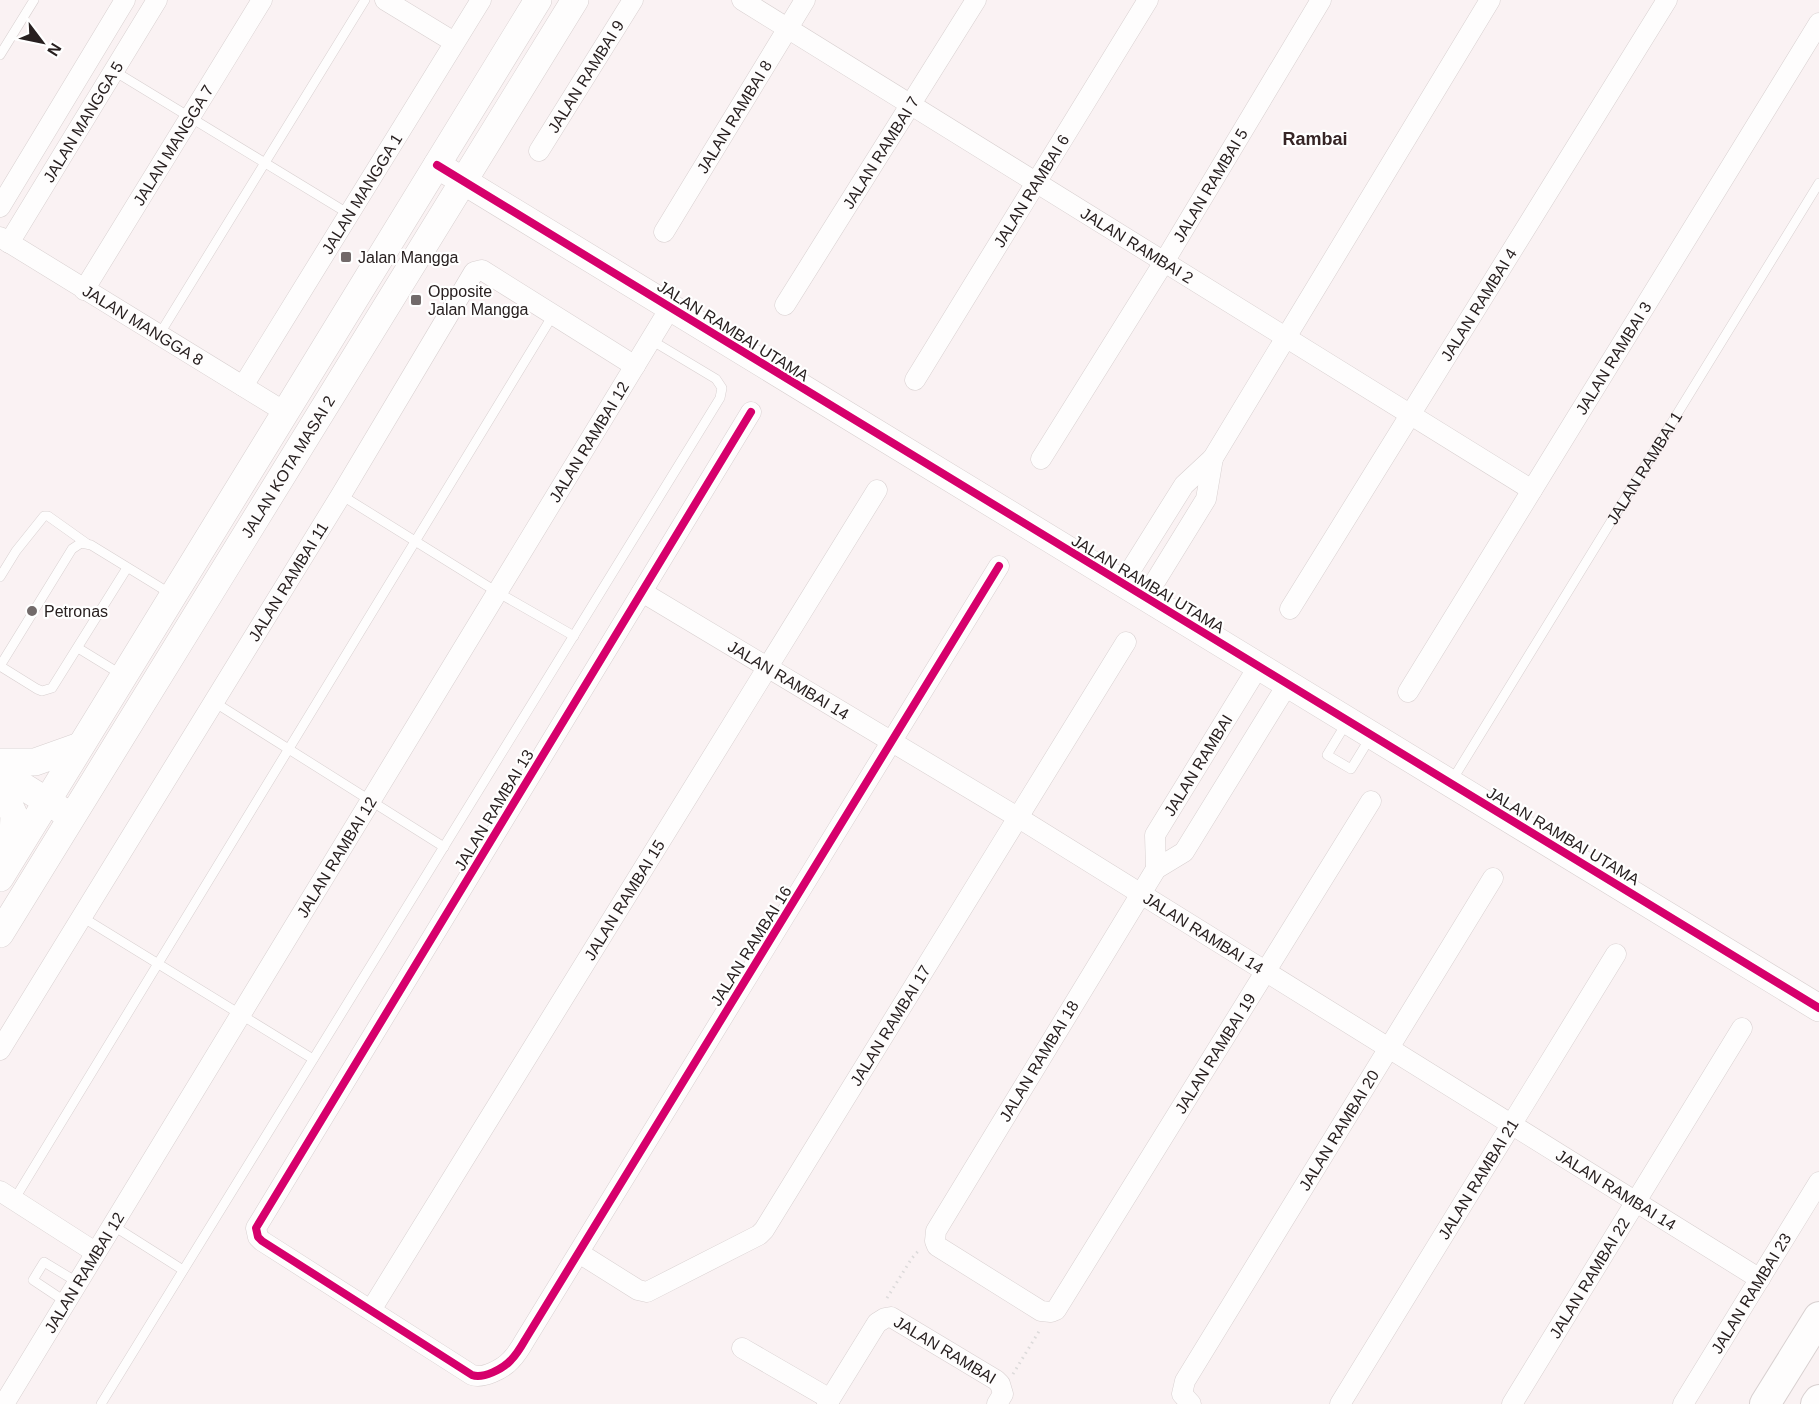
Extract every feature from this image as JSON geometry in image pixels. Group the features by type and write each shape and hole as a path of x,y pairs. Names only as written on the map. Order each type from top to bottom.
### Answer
{"main road":[{"name":"JALAN KOTA MASAI 2","path":"6,868 538,0"},
{"name":"JALAN KOTA MASAI 2","path":"0,934 575,0"},
{"name":"JALAN RAMBAI UTAMA","path":"436,165 1819,1008"},
{"path":"0,762 35,762 80,747"},
{"path":"0,772 72,816"},
{"path":"0,785 14,815 6,868"},
{"path":"1765,1404 1819,1317"},
{"path":"1816,1404 1819,1400"}],"street":[{"name":"JALAN MANGGA 5","path":"0,207 125,0"},
{"name":"JALAN MANGGA 5","path":"4,240 114,71 157,0"},
{"name":"JALAN MANGGA 7","path":"84,290 262,0"},
{"path":"386,0 454,42"},
{"name":"JALAN MANGGA 1","path":"243,386 481,0"},
{"name":"JALAN RAMBAI 9","path":"539,151 633,0"},
{"name":"JALAN RAMBAI 2","path":"742,0 1532,490"},
{"name":"JALAN RAMBAI 8","path":"664,232 805,0"},
{"name":"JALAN RAMBAI 7","path":"785,305 976,0"},
{"name":"JALAN RAMBAI 6","path":"915,380 1148,0"},
{"name":"JALAN RAMBAI 5","path":"1041,459 1164,262 1321,0"},
{"path":"1122,584 1184,485 1214,458 1490,0"},
{"name":"JALAN RAMBAI 4","path":"1290,609 1667,0"},
{"name":"JALAN RAMBAI 3","path":"1408,692 1819,23"},
{"name":"JALAN MANGGA 8","path":"4,240 285,412"},
{"name":"JALAN RAMBAI 11","path":"0,1050 341,495 474,272 482,270 635,366"},
{"name":"JALAN RAMBAI 12","path":"4,1404 670,308"},
{"name":"JALAN RAMBAI 13","path":"370,1310 262,1241 256,1233 258,1222 751,412"},
{"path":"1145,598 1206,499 1214,458"},
{"name":"JALAN RAMBAI 15","path":"370,1310 877,490"},
{"name":"JALAN RAMBAI 16","path":"370,1310 476,1376 485,1375 507,1364 525,1340 999,566"},
{"name":"JALAN RAMBAI 14","path":"642,592 1019,818 1760,1279"},
{"name":"JALAN RAMBAI 17","path":"579,1252 638,1290 647,1292 762,1233 1126,642"},
{"name":"JALAN RAMBAI","path":"1258,667 1155,835 1156,868 1185,852 1287,685"},
{"path":"1184,787 1213,805"},
{"name":"JALAN RAMBAI 19","path":"1060,1304 1371,801"},
{"path":"1141,894 1156,868"},
{"name":"JALAN RAMBAI 20","path":"1191,1404 1182,1394 1185,1381 1493,878"},
{"name":"JALAN RAMBAI 18","path":"1060,1304 1051,1312 1041,1311 940,1249 934,1241 938,1228 1141,894"},
{"name":"JALAN RAMBAI 21","path":"1340,1404 1616,954"},
{"name":"JALAN RAMBAI 22","path":"1512,1404 1742,1028"},
{"name":"JALAN RAMBAI 23","path":"1683,1404 1819,1182"},
{"path":"7,1196 96,1252"},
{"name":"JALAN RAMBAI","path":"829,1401 877,1323 885,1318 896,1319 996,1380 1000,1384 1002,1394 997,1404"},
{"path":"742,1348 829,1401"}],"lane":[{"path":"0,55 34,0"},
{"path":"159,334 365,0"},
{"path":"114,71 349,214"},
{"name":"JALAN RAMBAI 1","path":"1450,783 1819,183"},
{"path":"7,1196 158,963 553,315"},
{"path":"101,1404 722,393 720,383 716,379 651,340"},
{"path":"341,495 497,592 574,636"},
{"path":"0,577 16,551 44,516 48,516 86,543 173,596"},
{"path":"86,543 81,543 72,549 0,666 37,688 47,690 55,684 127,567"},
{"path":"78,648 123,676"},
{"path":"214,702 444,847"},
{"path":"1347,722 1327,755 1351,769 1371,736"},
{"path":"82,917 313,1059"},
{"path":"112,1225 183,1270"},
{"path":"66,1302 33,1280 44,1262 78,1282"}],"path":[{"path":"884,1302 912,1258"},
{"path":"1010,1379 1039,1332"}],"cycle path":[{"path":"437,165 1819,1008"},
{"path":"751,412 256,1228 258,1237 262,1241 472,1375 482,1376 498,1370 519,1350 999,566"}],"place":[{"name":"Jalan Mangga","path":"346,257"},
{"name":"Opposite Jalan Mangga","path":"416,300"},
{"name":"Petronas","path":"32,611"}],"district":[{"name":"Rambai","path":"1315,139"}]}
